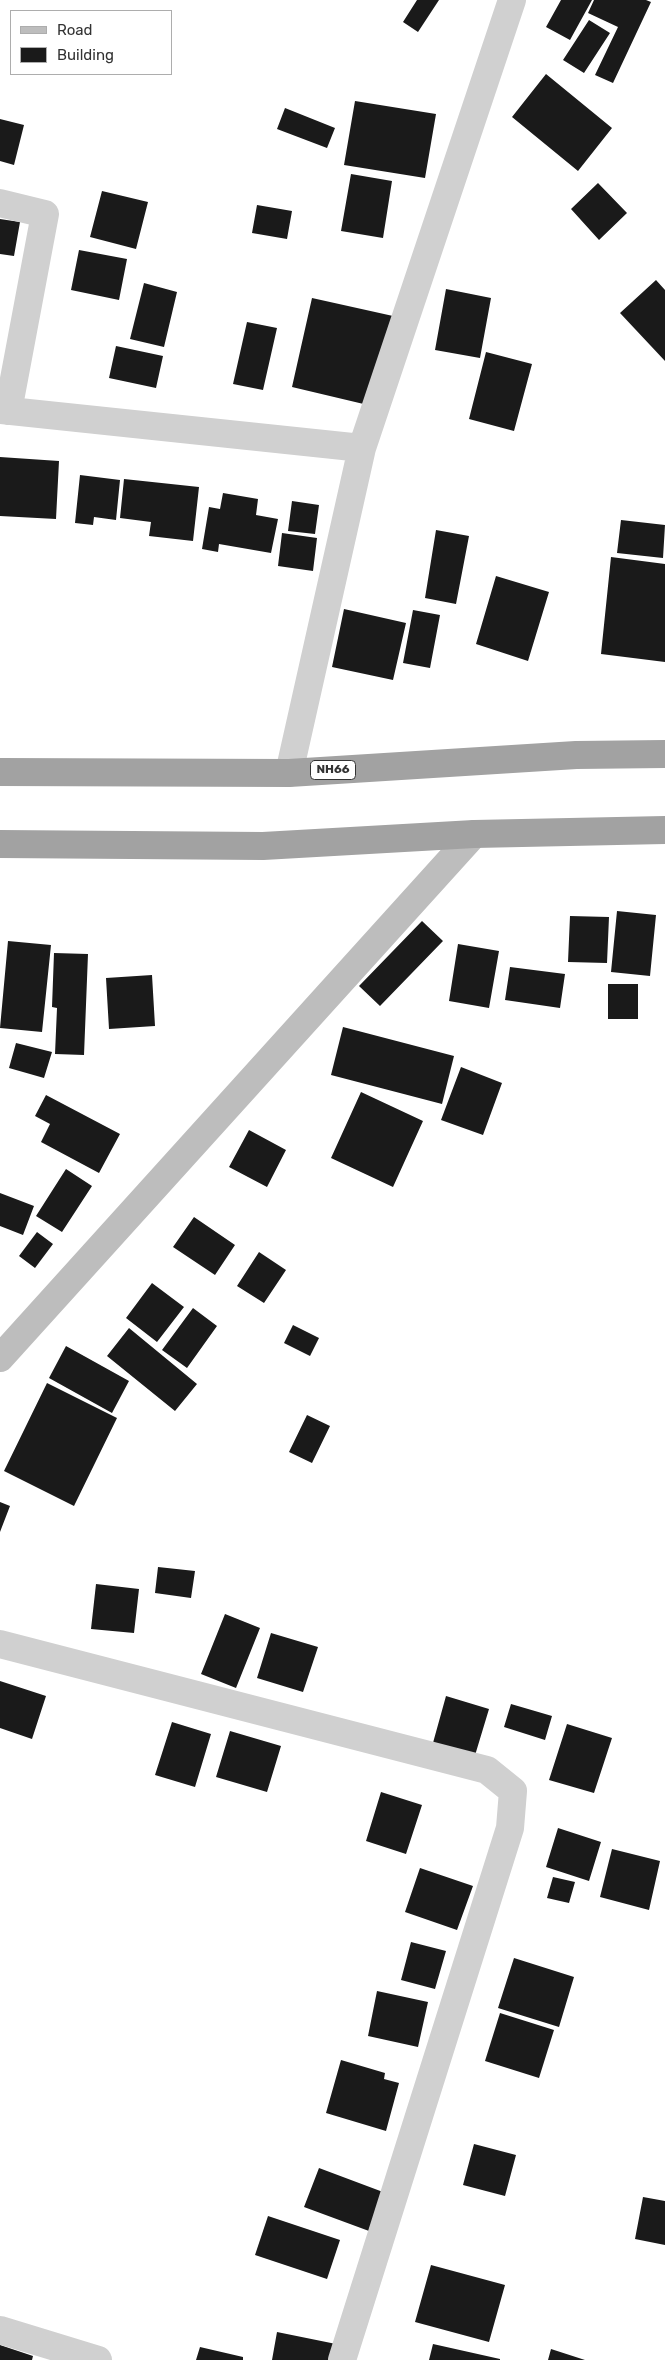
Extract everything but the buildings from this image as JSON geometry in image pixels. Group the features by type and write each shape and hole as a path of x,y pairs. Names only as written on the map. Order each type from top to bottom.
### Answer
{"highway":[{"name":"NH66","path":"0,772 289,773 576,755 665,754"},
{"path":"0,844 263,846 474,834 665,830"}],"main road":[{"path":"0,1358 474,834"}],"street":[{"path":"289,773 362,448 512,0"},
{"path":"0,203 45,214 4,411 362,448"},
{"path":"0,1644 487,1770 513,1791 510,1828 342,2360"},
{"path":"0,2330 98,2360"}]}
